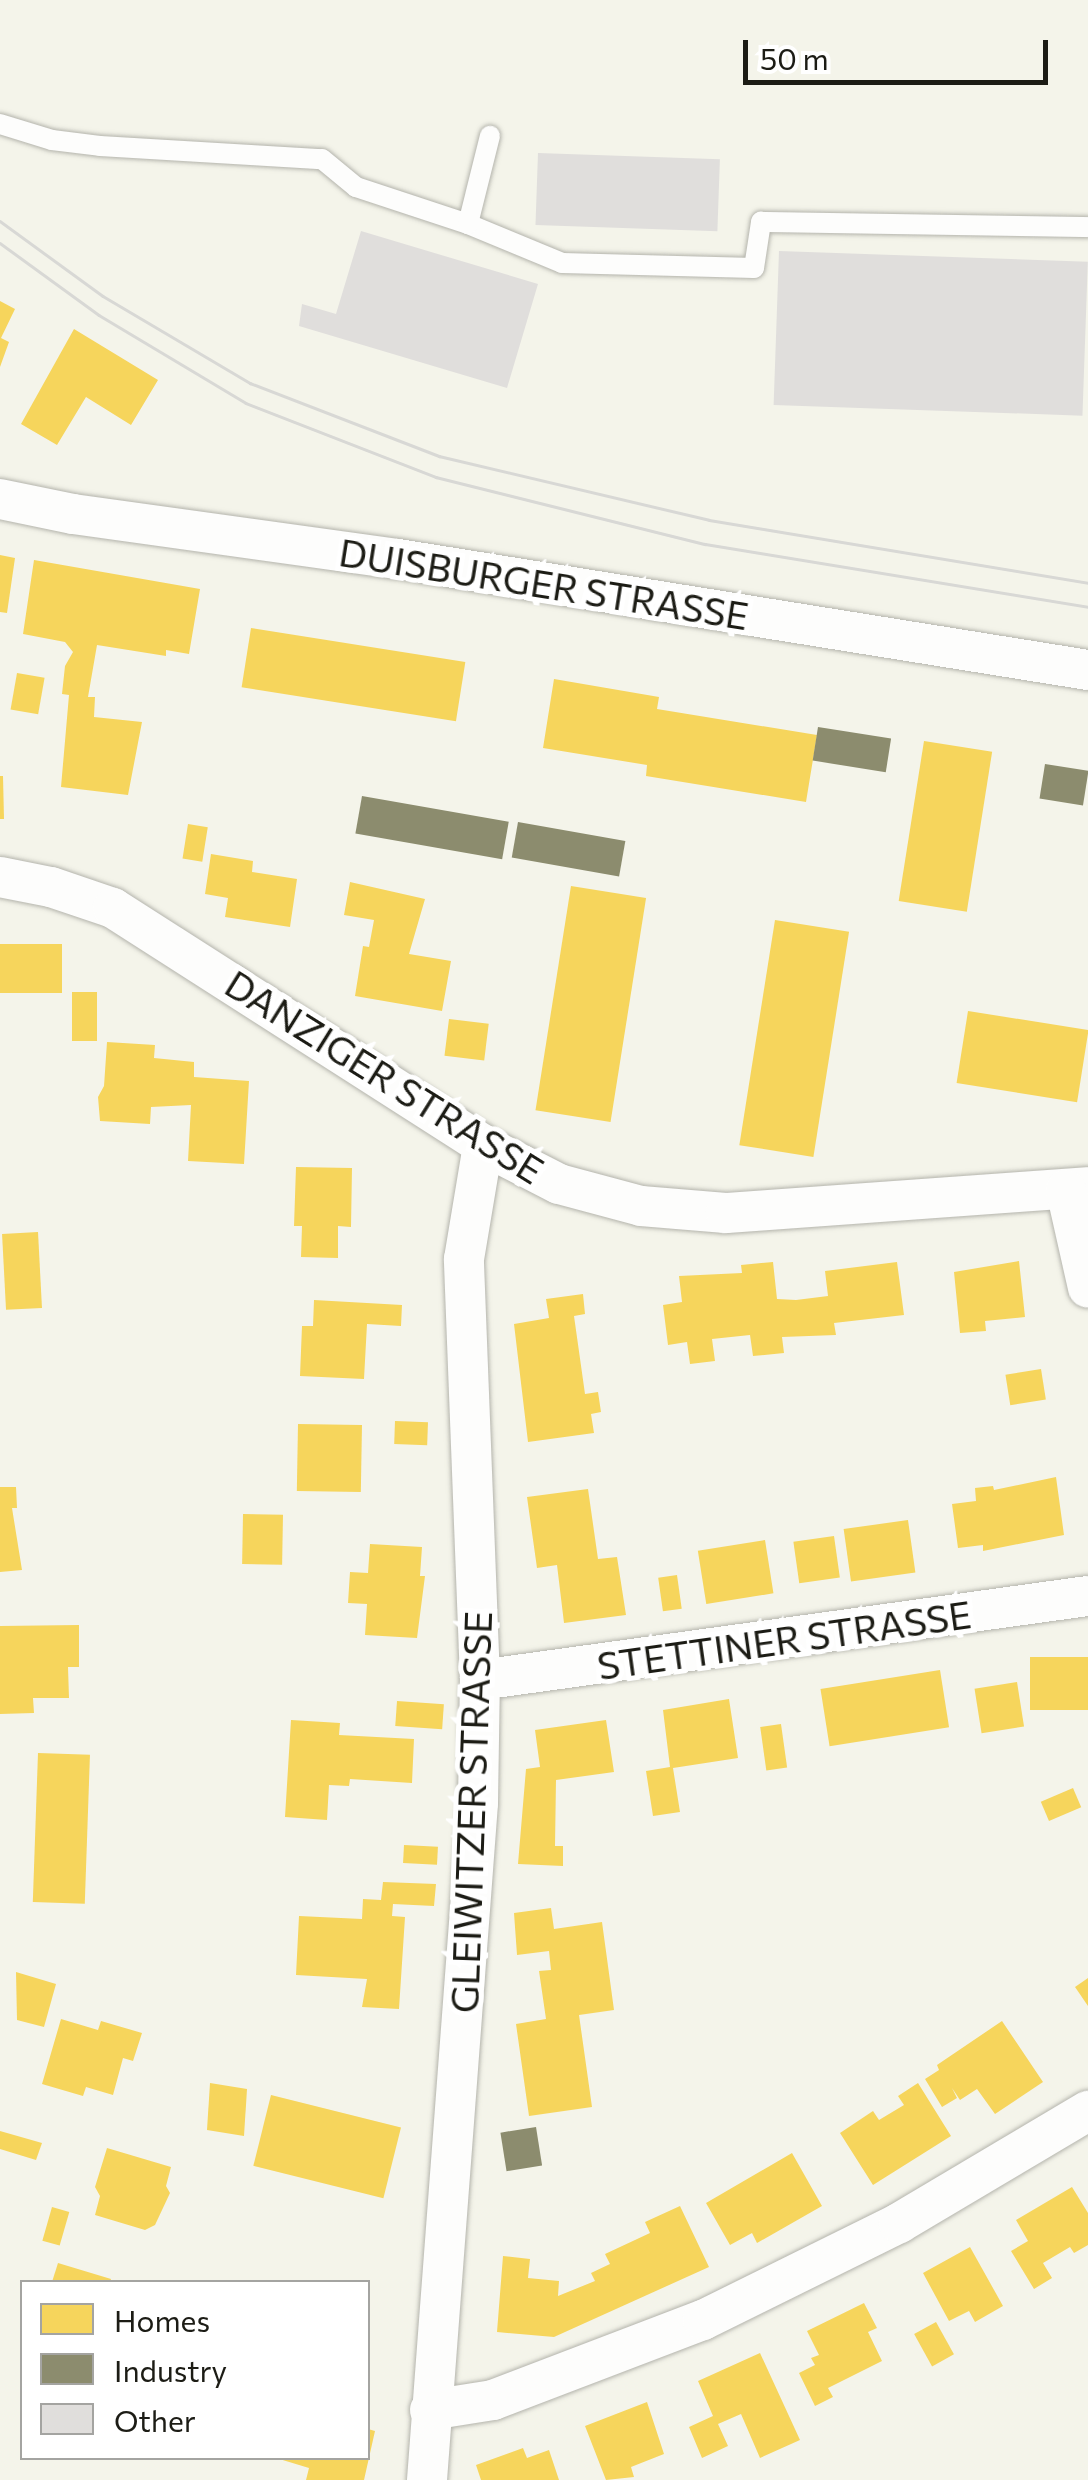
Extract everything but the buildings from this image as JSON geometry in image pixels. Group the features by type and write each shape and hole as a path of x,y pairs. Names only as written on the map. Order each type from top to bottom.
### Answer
{"street":[{"name":"DUISBURGER STRASSE","path":"0,499 73,514 398,559 1088,670"},
{"name":"DANZIGER STRASSE","path":"0,877 51,886 113,908 483,1145 559,1184 641,1206 726,1213 1077,1188"},
{"name":"GLEIWITZER STRASSE","path":"427,2480 468,1977 480,1680 464,1259 483,1145"},
{"path":"1077,1188 1088,1288"},
{"name":"STETTINER STRASSE","path":"480,1680 1088,1596"},
{"path":"430,2410 493,2400 703,2320 899,2223 1088,2112"}],"lane":[{"path":"0,124 52,140 100,146 322,158 356,187 468,224 562,262 754,268 761,222 1088,227"},
{"path":"468,224 490,136"}],"tram line":[{"path":"0,221 103,296 250,383 439,456 709,520 1088,583"},
{"path":"0,243 99,315 246,403 436,477 705,544 1088,607"}]}
